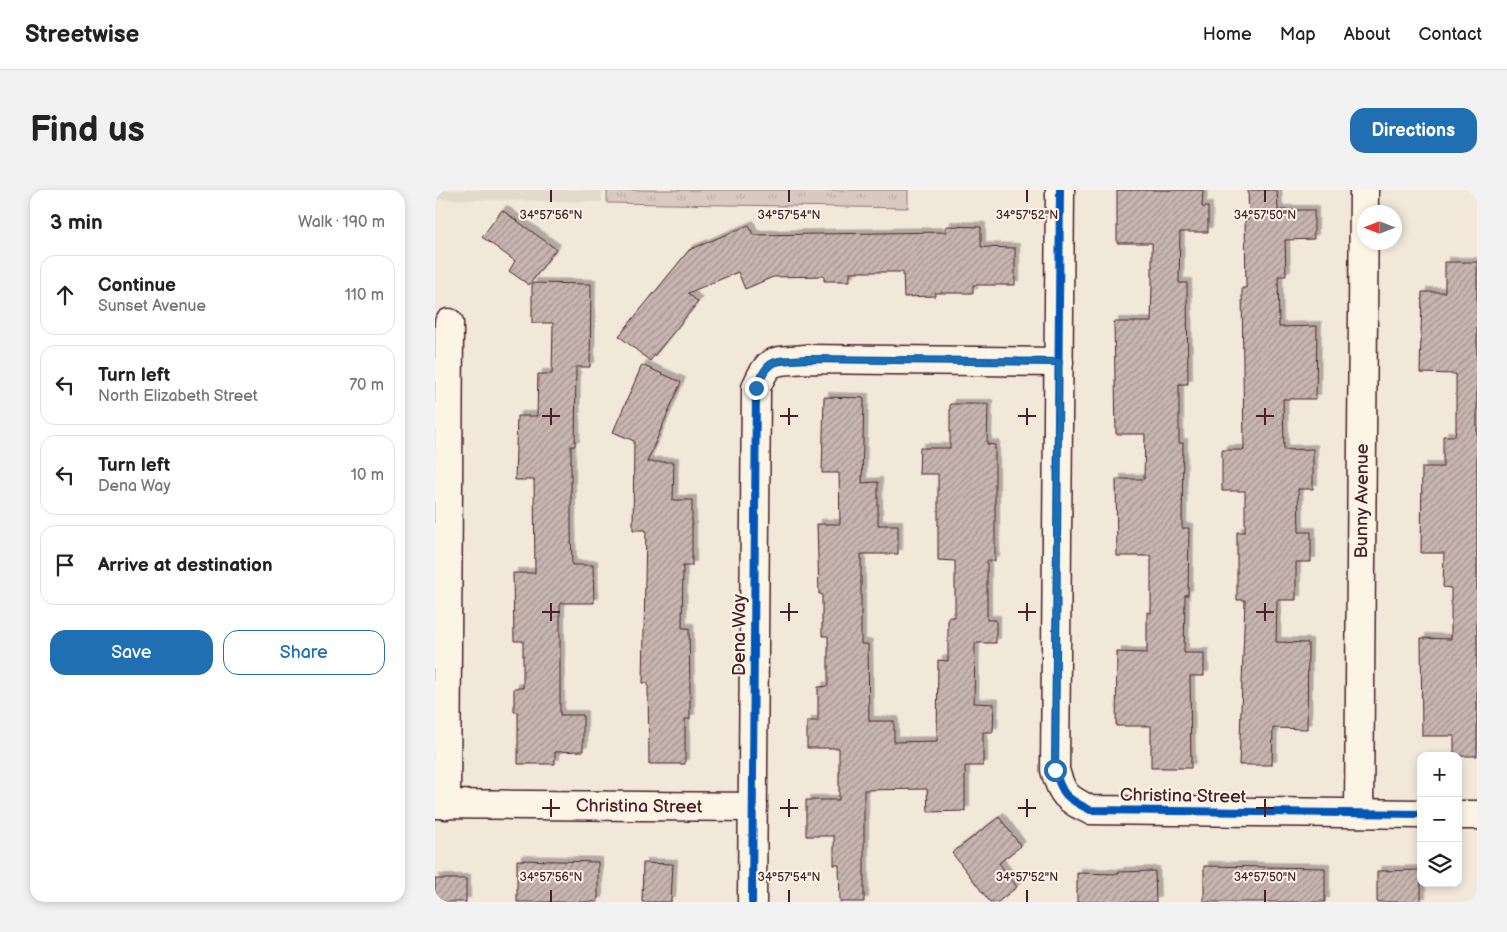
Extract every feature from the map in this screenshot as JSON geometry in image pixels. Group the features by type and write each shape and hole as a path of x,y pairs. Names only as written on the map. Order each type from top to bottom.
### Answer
{"street":[{"path":"1059,362 1060,190"},
{"name":"Bunny Avenue","path":"1359,812 1364,190"},
{"path":"441,805 449,323"},
{"name":"Dena Way","path":"752,902 756,388 764,369 773,362 806,359 1059,362"},
{"name":"Christina Street","path":"1059,362 1055,770 1060,789 1068,799 1090,810 1417,814"},
{"name":"Christina Street","path":"441,805 753,807"},
{"path":"1462,815 1477,815"}],"shaded area":[{"path":"435,190 602,190 602,202 435,199"}],"green space":[{"path":"607,190 908,190 908,208 607,203"}],"building":[{"path":"1117,190 1203,190 1202,207 1208,207 1208,232 1180,232 1179,283 1187,283 1188,384 1179,384 1179,443 1183,443 1182,528 1189,528 1188,595 1185,595 1184,653 1204,653 1204,676 1190,676 1191,768 1151,768 1151,726 1116,726 1117,652 1147,653 1147,612 1151,613 1151,556 1117,556 1116,479 1144,479 1145,434 1116,434 1114,322 1151,322 1152,284 1152,243 1117,243"},
{"path":"1248,190 1277,190 1278,210 1314,210 1314,239 1285,240 1286,276 1278,276 1279,327 1317,326 1316,399 1283,399 1284,450 1313,449 1313,489 1298,489 1299,532 1311,532 1311,562 1296,562 1296,600 1277,600 1276,642 1308,643 1307,729 1273,728 1272,765 1239,765 1245,600 1237,600 1237,532 1245,532 1245,491 1222,491 1222,450 1244,450 1242,288 1246,288 1245,219 1249,219"},
{"path":"502,210 556,249 529,285 509,271 515,261 482,237"},
{"path":"749,225 753,235 946,232 946,226 981,227 981,247 1015,248 1015,285 973,285 973,293 935,293 935,296 904,297 903,272 850,272 850,281 824,281 824,276 773,277 745,289 738,272 688,293 698,302 650,361 619,336 689,250"},
{"path":"1445,262 1477,262 1477,756 1462,756 1462,752 1454,752 1454,736 1422,736 1421,638 1451,639 1451,588 1443,587 1444,553 1421,553 1422,467 1443,467 1443,436 1455,436 1456,429 1456,374 1420,373 1422,292 1445,292"},
{"path":"532,283 591,284 590,367 576,367 575,446 571,446 571,532 572,565 593,565 594,603 560,603 560,715 583,715 583,751 555,752 555,764 518,764 518,712 514,712 514,688 523,688 523,641 514,641 513,573 535,573 534,480 515,480 517,416 537,416 538,374 552,374 553,323 532,323"},
{"path":"642,365 681,382 647,462 674,462 673,500 692,500 692,566 683,566 682,628 689,628 690,690 690,719 685,719 685,764 649,764 648,683 643,683 646,530 633,530 634,441 613,432"},
{"path":"824,397 864,398 862,483 878,482 878,525 898,525 898,554 861,554 861,644 868,644 869,721 894,721 894,742 937,741 938,660 948,661 948,617 955,617 955,561 938,560 938,474 919,474 920,448 950,448 950,404 988,404 987,444 995,445 995,561 987,561 987,620 996,620 996,643 975,643 974,703 994,704 993,732 983,732 983,766 965,766 965,811 928,812 927,789 864,790 864,902 840,902 839,865 834,865 834,836 806,836 806,800 839,800 839,748 807,748 807,721 818,721 818,687 828,686 828,636 822,636 822,594 819,594 817,524 840,524 839,473 822,473"},
{"path":"999,817 1021,846 999,863 1017,887 998,902 990,902 952,853"},
{"path":"517,860 598,862 598,902 517,902"},
{"path":"643,863 673,864 671,902 642,902"},
{"path":"1204,866 1325,868 1325,902 1204,902"},
{"path":"1417,870 1417,887 1421,887 1421,902 1377,902 1377,871"},
{"path":"1155,871 1156,902 1077,902 1077,873 1119,874 1119,872"},
{"path":"435,879 466,879 466,902 435,902"}],"cycle path":[{"path":"1060,190 1055,770 1060,785 1070,799 1090,810 1417,814"},
{"path":"752,902 756,388 765,370 780,361 806,359 1059,362"}],"route":[{"path":"756,388 764,369 773,362 806,359 1059,362 1055,770"}]}
